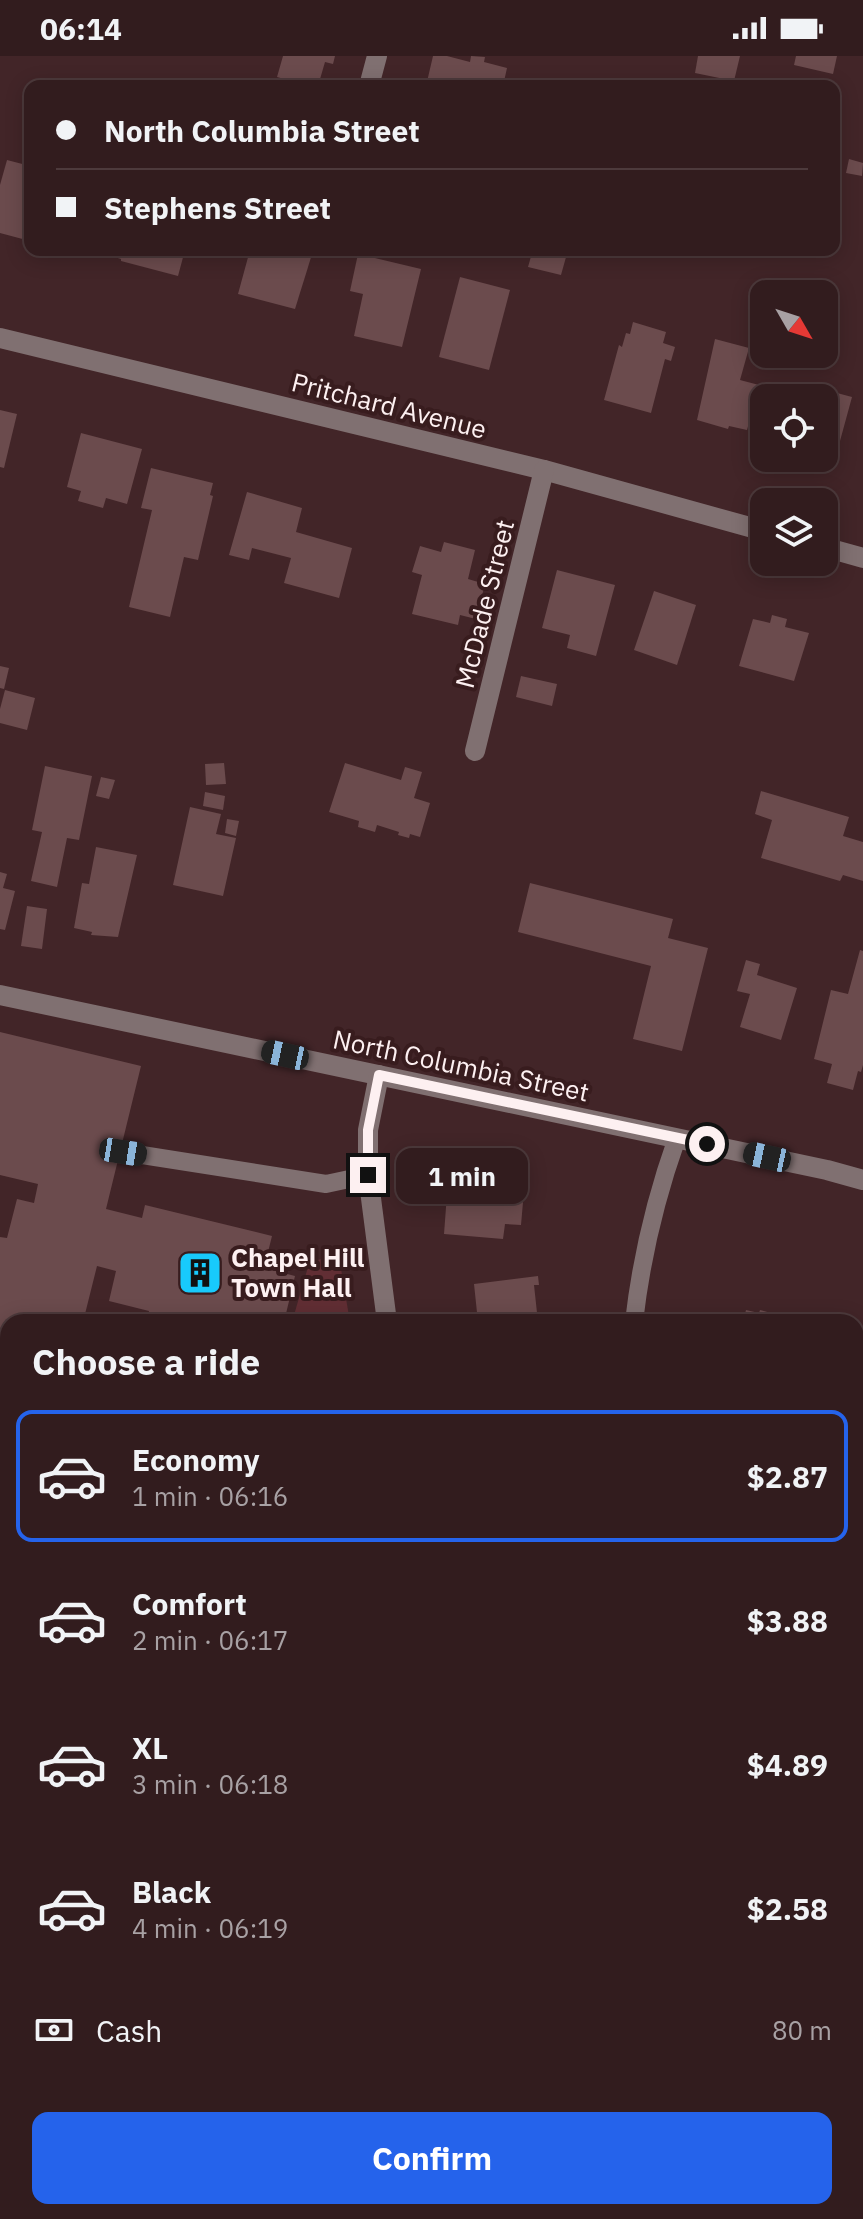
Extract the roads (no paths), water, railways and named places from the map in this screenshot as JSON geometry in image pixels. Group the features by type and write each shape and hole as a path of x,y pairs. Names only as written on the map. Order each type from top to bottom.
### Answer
{"street":[{"path":"371,80 377,56"},
{"name":"Pritchard Avenue","path":"0,338 544,470 750,527"},
{"name":"McDade Street","path":"475,751 544,470"},
{"path":"838,551 863,558"},
{"name":"North Columbia Street","path":"0,995 863,1180"},
{"path":"379,1075 368,1130 368,1175 386,1314"}],"lane":[{"path":"635,1314 648,1239 677,1138"},
{"path":"123,1152 326,1184 368,1175"}],"place":[{"name":"Chapel Hill Town Hall","path":"200,1273"}]}
